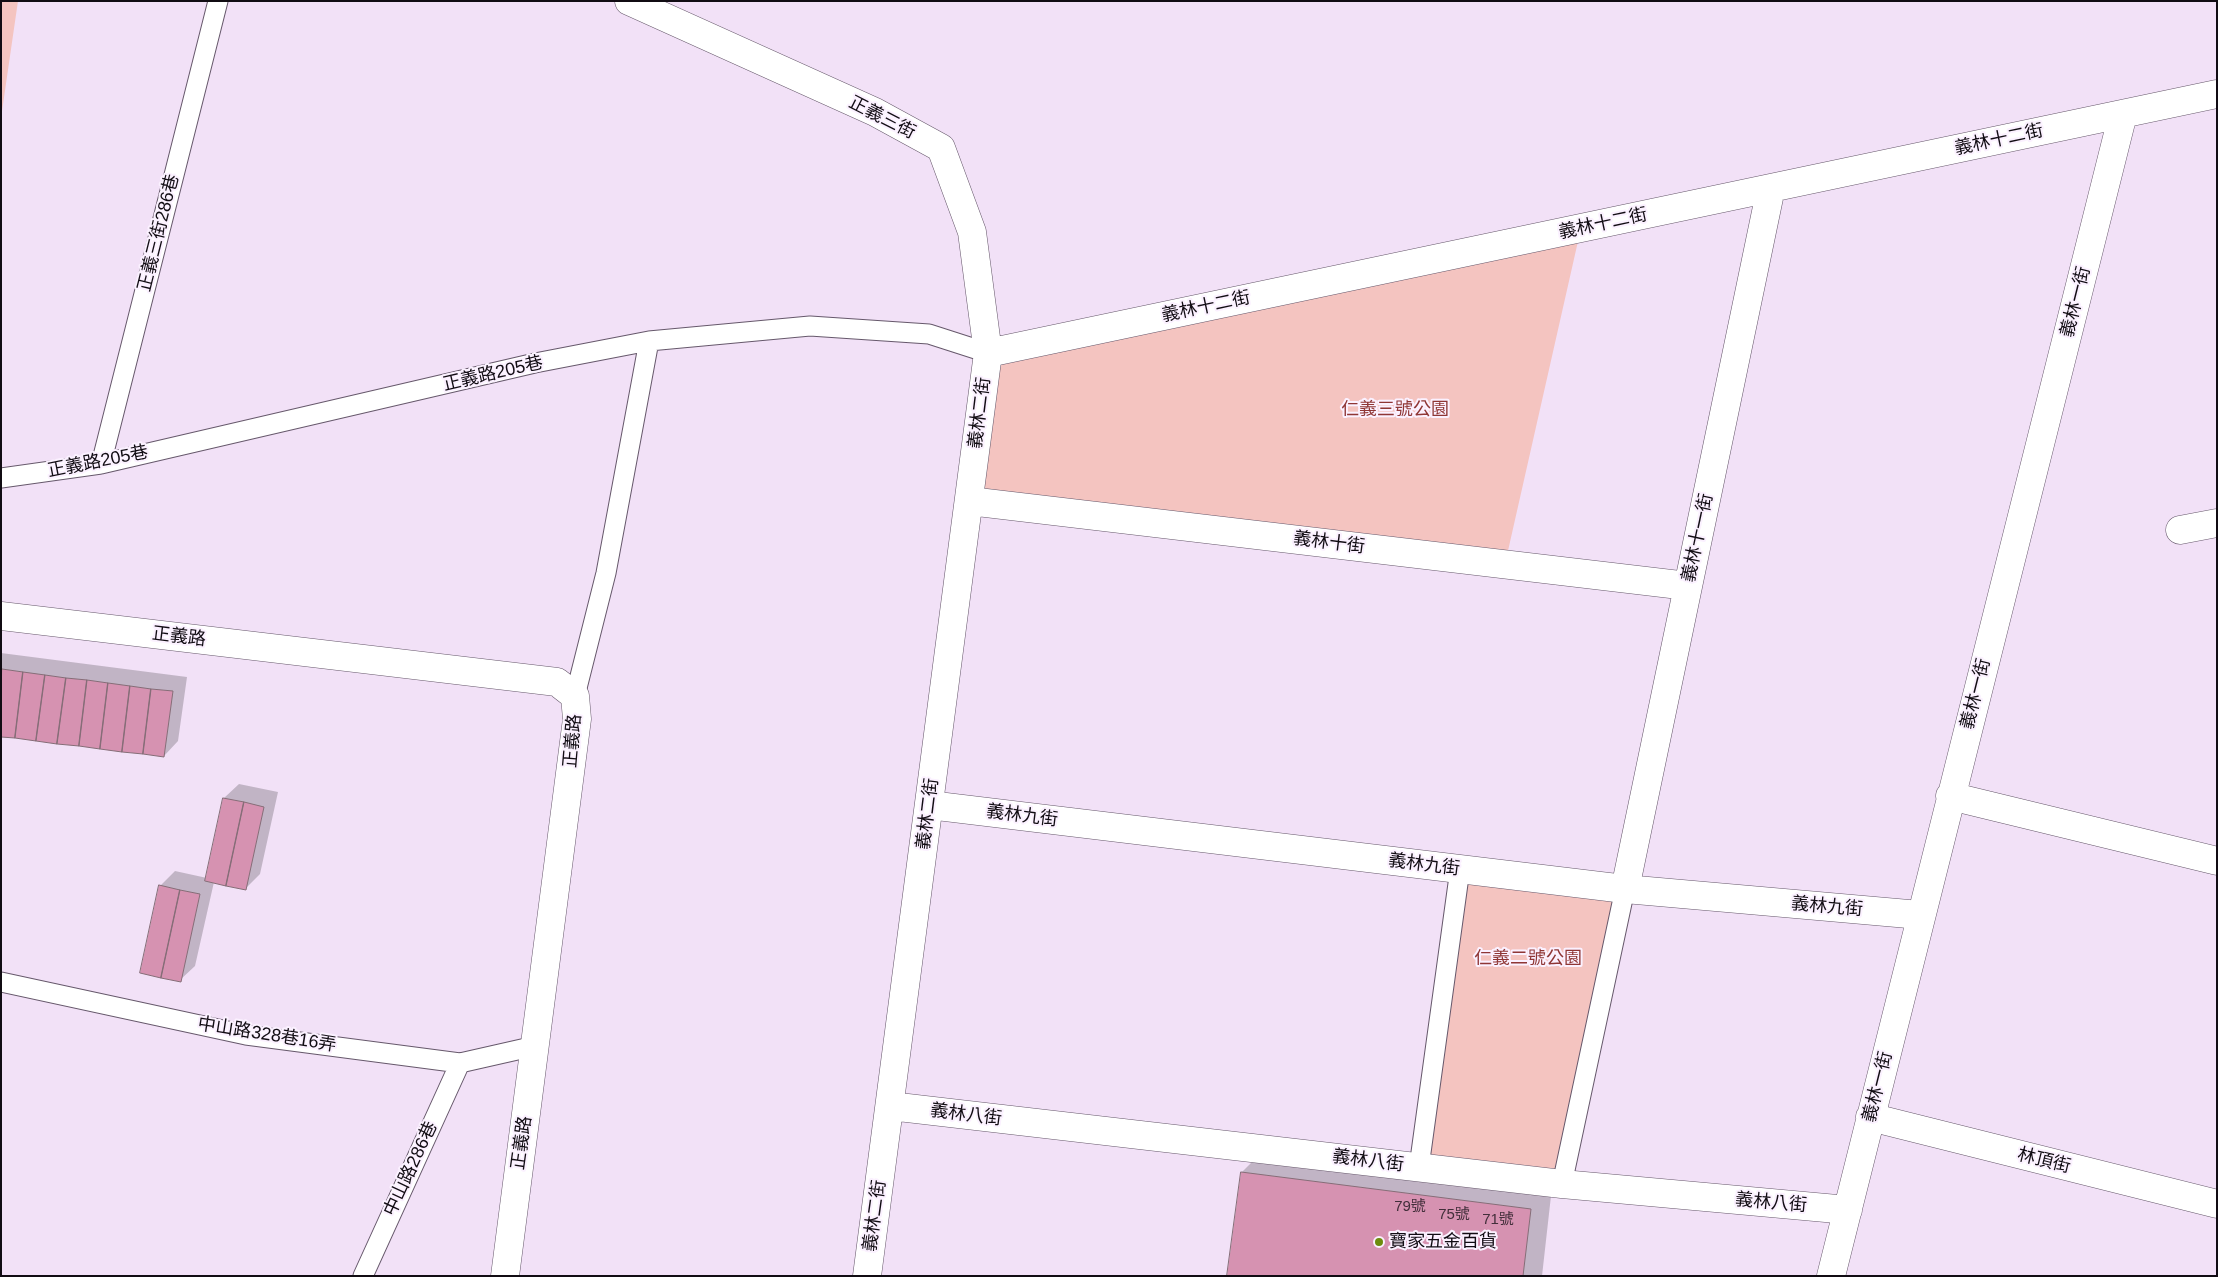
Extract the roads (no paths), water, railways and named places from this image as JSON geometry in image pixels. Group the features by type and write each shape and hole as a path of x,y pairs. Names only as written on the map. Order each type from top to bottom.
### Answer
{"street":[{"name":"正義三街","path":"629,1 875,112 941,148 972,232 988,353"},
{"name":"義林十二街","path":"988,353 2217,94"},
{"name":"義林一街","path":"1831,1276 1920,915 2123,114"},
{"name":"義林十一街","path":"1624,889 1771,188"},
{"name":"義林二街","path":"867,1276 988,353"},
{"name":"義林十街","path":"969,501 1688,586"},
{"path":"2180,530 2217,523"},
{"name":"正義路","path":"1,616 557,682 575,696 577,719 505,1276"},
{"path":"1950,796 2217,861"},
{"name":"義林九街","path":"929,805 1624,889 1920,915"},
{"name":"義林八街","path":"890,1106 1562,1184 1848,1210"},
{"name":"林頂街","path":"1870,1117 2217,1204"}],"lane":[{"name":"正義三街286巷","path":"101,464 218,1"},
{"name":"正義路205巷","path":"1,478 101,464 535,364 649,341 810,326 929,334 988,353"},
{"path":"575,696 606,573 649,341"},
{"path":"1419,1167 1460,869"},
{"path":"1562,1184 1624,889"},
{"name":"中山路328巷16弄","path":"1,982 246,1035 460,1063 535,1046"},
{"name":"中山路286巷","path":"362,1276 460,1063"}],"place":[{"name":"寶家五金百貨","path":"1379,1242"}],"park label":[{"name":"仁義三號公園","path":"1395,410"},
{"name":"仁義二號公園","path":"1528,959"}]}
